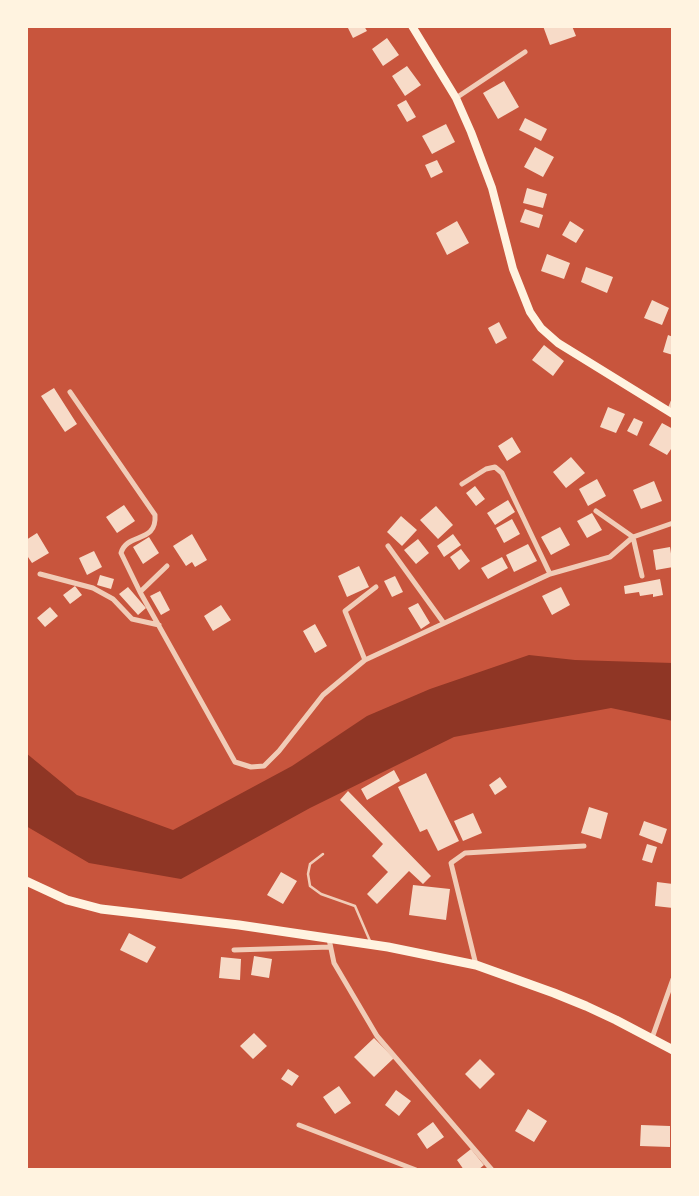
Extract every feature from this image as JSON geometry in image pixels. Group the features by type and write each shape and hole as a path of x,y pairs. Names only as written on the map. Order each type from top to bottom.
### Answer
{"main road":[{"path":"412,26 456,98 471,132 492,188 513,269 530,312 541,328 558,343 671,413"},
{"path":"26,881 67,900 101,909 239,925 330,943 371,944 476,965 554,993 616,1020 673,1050"}],"street":[{"path":"456,98 525,52"},
{"path":"70,392 155,514 156,524 152,532 126,544 121,553 140,592 235,762 251,767 264,766 279,751 323,696 365,660 443,622 550,574 610,556 633,536 673,523"},
{"path":"671,413 673,402"},
{"path":"462,484 486,469 495,467 502,473 550,574"},
{"path":"596,511 633,536 642,576"},
{"path":"388,546 443,622"},
{"path":"140,592 167,566"},
{"path":"40,574 92,588 113,599 132,619 159,624"},
{"path":"365,660 345,611 376,587"},
{"path":"476,965 451,863 465,853 584,846"},
{"path":"234,950 330,943 334,963 377,1036 492,1170"},
{"path":"652,1038 673,980"},
{"path":"299,1125 374,1152 416,1170"}],"lane":[{"path":"323,854 310,864 308,874 310,886 321,894 354,906 371,944"}],"shaded area":[{"path":"529,655 575,660 673,663 673,721 611,708 454,737 310,808 181,879 89,863 26,826 26,753 77,795 173,830 292,766 367,716 430,689"}],"building":[{"path":"347,26 364,26 367,31 353,38"},
{"path":"543,26 572,26 576,36 550,45"},
{"path":"387,38 399,55 383,66 372,49"},
{"path":"407,66 421,85 405,96 392,76"},
{"path":"504,81 519,107 498,119 483,93"},
{"path":"406,100 416,117 407,122 397,105"},
{"path":"525,118 547,129 541,141 519,130"},
{"path":"446,124 455,142 432,154 422,136"},
{"path":"535,147 554,157 543,177 524,167"},
{"path":"437,160 443,172 431,178 425,165"},
{"path":"527,188 547,194 543,208 523,203"},
{"path":"525,209 543,215 539,228 520,222"},
{"path":"457,221 469,243 447,255 436,233"},
{"path":"570,221 584,230 576,243 562,235"},
{"path":"547,254 570,263 564,279 541,271"},
{"path":"586,267 613,277 607,293 581,282"},
{"path":"652,300 669,308 662,325 644,318"},
{"path":"499,322 507,338 496,344 488,328"},
{"path":"668,335 673,337 673,355 663,352"},
{"path":"544,345 564,361 553,376 532,360"},
{"path":"54,388 77,424 65,432 41,396"},
{"path":"608,407 625,414 616,433 600,427"},
{"path":"634,418 643,422 637,436 627,431"},
{"path":"662,423 673,429 673,446 667,455 649,445"},
{"path":"512,437 521,452 507,461 498,446"},
{"path":"571,457 585,473 566,488 553,472"},
{"path":"597,479 606,496 588,506 579,489"},
{"path":"654,481 662,501 641,509 633,490"},
{"path":"475,486 485,499 476,506 466,493"},
{"path":"508,500 515,512 495,525 487,513"},
{"path":"124,505 135,521 117,533 106,517"},
{"path":"436,506 453,525 438,539 420,520"},
{"path":"592,513 602,530 587,538 577,521"},
{"path":"401,516 417,530 402,546 387,532"},
{"path":"512,519 520,534 504,543 496,528"},
{"path":"560,527 570,545 551,555 541,537"},
{"path":"37,533 49,553 32,563 26,554 26,540"},
{"path":"192,534 207,560 195,567 192,562 186,566 173,546"},
{"path":"453,534 461,545 444,557 437,546"},
{"path":"149,537 159,553 143,564 133,547"},
{"path":"418,539 429,553 416,564 404,550"},
{"path":"528,544 537,561 514,572 506,555"},
{"path":"670,547 673,567 656,570 653,550"},
{"path":"461,549 470,561 459,570 450,557"},
{"path":"94,551 102,567 87,575 79,558"},
{"path":"502,557 508,568 488,579 481,568"},
{"path":"359,566 369,587 347,597 338,576"},
{"path":"100,575 114,579 111,589 97,585"},
{"path":"395,576 403,592 392,597 384,581"},
{"path":"660,579 663,595 653,597 653,594 640,596 639,592 625,594 624,586"},
{"path":"75,586 82,595 70,604 63,595"},
{"path":"128,587 146,608 138,615 119,594"},
{"path":"561,587 570,605 552,615 542,596"},
{"path":"160,591 170,610 161,615 150,596"},
{"path":"418,603 430,623 421,629 408,608"},
{"path":"221,605 231,620 213,631 204,616"},
{"path":"50,607 58,616 45,627 37,618"},
{"path":"315,624 327,646 315,653 303,631"},
{"path":"394,770 400,781 367,800 361,789"},
{"path":"426,773 459,841 438,851 427,829 420,832 398,787"},
{"path":"500,777 507,787 495,795 489,785"},
{"path":"348,791 431,876 423,884 409,871 377,904 367,894 388,872 372,856 383,844 340,800"},
{"path":"589,807 608,813 601,839 581,833"},
{"path":"473,813 482,833 463,841 454,821"},
{"path":"644,821 667,829 662,844 639,835"},
{"path":"647,844 657,847 652,863 642,860"},
{"path":"281,872 297,881 283,904 267,895"},
{"path":"657,882 673,884 673,908 655,906"},
{"path":"413,885 450,889 446,920 409,915"},
{"path":"129,933 156,947 147,963 120,950"},
{"path":"254,956 272,959 269,978 251,975"},
{"path":"221,957 241,959 240,980 219,978"},
{"path":"254,1033 267,1046 253,1059 240,1046"},
{"path":"374,1038 394,1058 374,1077 354,1057"},
{"path":"480,1059 495,1074 480,1089 465,1074"},
{"path":"288,1069 299,1076 292,1086 281,1079"},
{"path":"339,1086 351,1103 335,1114 323,1097"},
{"path":"396,1090 411,1101 399,1116 385,1105"},
{"path":"528,1109 547,1121 534,1142 515,1131"},
{"path":"433,1122 444,1137 427,1149 417,1134"},
{"path":"641,1125 670,1126 670,1147 640,1146"},
{"path":"471,1149 484,1165 478,1170 464,1170 457,1160"}]}
